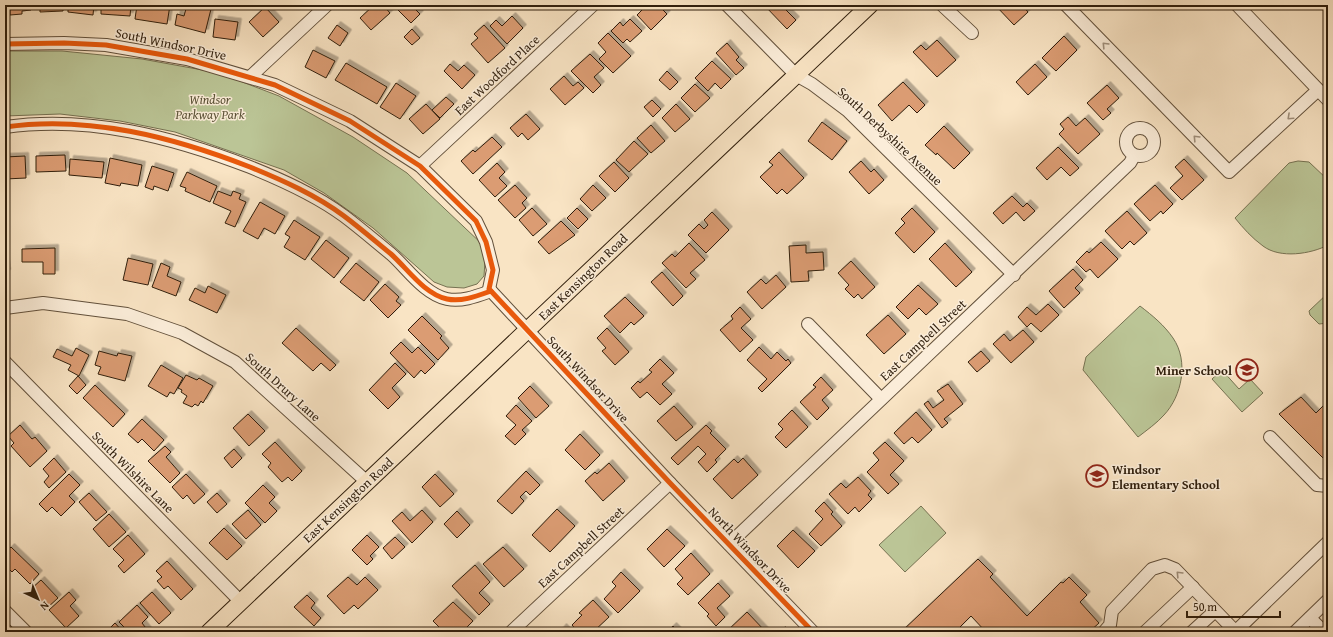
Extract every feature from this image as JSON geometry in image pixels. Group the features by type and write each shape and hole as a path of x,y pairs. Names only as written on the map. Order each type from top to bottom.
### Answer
{"main road":[{"name":"East Kensington Road","path":"209,632 870,5"}],"street":[{"path":"250,77 327,5"},
{"name":"East Woodford Place","path":"420,166 593,5"},
{"name":"South Derbyshire Avenue","path":"728,5 796,75 812,84 848,111 1014,274"},
{"path":"942,5 972,33"},
{"path":"1066,5 1229,172 1318,90"},
{"path":"1237,5 1328,100"},
{"name":"South Windsor Drive","path":"5,44 50,43 106,45 187,59 250,77 275,85 350,121 420,166 476,221 486,242 492,270 489,289 670,483"},
{"path":"5,127 54,123 101,126 206,150 286,182 342,215 392,255 430,291 447,299 468,299 491,291"},
{"name":"East Campbell Street","path":"729,544 1130,163 1134,156"},
{"name":"South Drury Lane","path":"5,308 43,303 128,314 182,333 235,362 368,482"},
{"path":"808,324 881,399"},
{"name":"South Wilshire Lane","path":"5,362 241,602"},
{"path":"1270,437 1317,485 1328,486"},
{"name":"East Campbell Street","path":"511,632 670,483"},
{"name":"North Windsor Drive","path":"670,483 813,632"},
{"path":"1104,632 1110,625 1112,610 1152,569 1165,565 1175,569 1235,632 1328,542"},
{"path":"1145,632 1192,587"},
{"path":"1294,632 1328,600"},
{"path":"5,611 26,632"},
{"path":"1192,632 1215,611"},
{"path":"1310,618 1324,632"}],"path":[{"path":"781,632 786,627"}],"green space":[{"name":"Windsor Parkway Park","path":"5,51 62,51 142,59 219,73 279,96 353,137 407,173 483,245 485,261 484,276 477,284 464,288 447,287 434,282 373,228 324,193 284,170 175,132 120,121 60,114 5,116"},
{"path":"1298,161 1309,162 1328,180 1328,245 1304,253 1278,253 1259,243 1235,218 1289,163"},
{"path":"1328,293 1328,323 1319,324 1310,315 1309,311"},
{"path":"1140,306 1158,321 1173,338 1178,347 1182,367 1179,388 1170,407 1158,421 1138,437 1083,370 1086,357"},
{"path":"1222,370 1239,389 1250,379 1263,393 1242,412 1212,379"},
{"path":"921,506 946,533 905,572 879,545"}],"building":[{"path":"10,5 31,5 31,10 22,11 22,14 10,15"},
{"path":"40,5 63,5 63,11 40,12"},
{"path":"68,5 94,5 93,15 68,12"},
{"path":"101,5 131,5 130,16 101,14"},
{"path":"137,5 170,5 167,24 135,19"},
{"path":"187,5 212,5 205,33 175,25 177,14 184,16"},
{"path":"374,5 383,5 390,13 371,30 360,18"},
{"path":"393,5 417,5 414,8 420,14 411,23"},
{"path":"647,5 658,5 667,14 651,30 637,15"},
{"path":"764,5 789,5 785,9 796,20 787,29"},
{"path":"995,5 1022,5 1028,12 1014,25"},
{"path":"265,7 279,22 263,37 249,22"},
{"path":"512,16 523,28 507,44 490,26 496,20 502,26"},
{"path":"215,19 238,22 235,40 213,37"},
{"path":"630,19 642,31 630,42 627,39 623,43 611,31 620,22 623,26"},
{"path":"337,25 348,33 340,46 328,38"},
{"path":"484,25 505,48 488,63 471,44 478,38 474,34"},
{"path":"412,29 420,38 412,45 404,37"},
{"path":"608,33 631,56 613,73 599,59 606,52 598,43"},
{"path":"1064,36 1077,50 1056,71 1042,58"},
{"path":"937,40 956,60 937,77 913,52 921,45 926,50"},
{"path":"727,43 739,57 736,60 744,68 736,75 716,53"},
{"path":"313,50 335,61 326,78 305,67"},
{"path":"590,54 604,68 594,77 601,85 593,93 571,71"},
{"path":"712,61 731,79 721,89 715,83 708,91 695,78"},
{"path":"346,63 387,87 377,104 335,80"},
{"path":"450,64 458,71 464,65 475,75 462,89 444,71"},
{"path":"1035,64 1047,77 1028,95 1016,82"},
{"path":"667,71 678,82 670,90 659,80"},
{"path":"564,76 573,86 578,82 584,88 565,105 550,89"},
{"path":"903,82 925,105 917,113 909,105 892,121 878,105"},
{"path":"396,83 416,96 400,119 380,107"},
{"path":"695,84 710,98 695,112 681,98"},
{"path":"1107,85 1119,98 1107,109 1111,113 1103,120 1087,103"},
{"path":"446,97 454,104 440,118 432,110"},
{"path":"652,100 661,109 653,117 644,107"},
{"path":"426,104 440,119 423,134 409,119"},
{"path":"676,104 690,119 675,132 662,118"},
{"path":"526,114 540,129 528,140 522,133 518,137 510,128"},
{"path":"1068,117 1076,126 1085,118 1100,134 1078,154 1059,134 1064,129 1060,124"},
{"path":"822,122 847,141 832,160 808,141"},
{"path":"651,125 665,141 651,153 637,138"},
{"path":"944,126 970,153 954,169 937,153 936,155 925,145"},
{"path":"492,137 502,147 473,174 461,161 473,150 475,152"},
{"path":"634,141 648,154 629,172 616,160"},
{"path":"1058,147 1079,168 1070,176 1061,167 1047,180 1036,168"},
{"path":"779,152 804,178 787,194 782,189 777,194 760,177 773,165 769,162"},
{"path":"65,155 66,171 36,172 36,156"},
{"path":"25,156 26,178 5,179 5,157"},
{"path":"110,158 142,165 138,186 121,183 120,186 105,183"},
{"path":"70,159 104,162 102,178 69,175"},
{"path":"1184,159 1204,180 1182,200 1170,188 1183,176 1175,167"},
{"path":"861,161 871,172 874,169 884,180 869,194 849,172"},
{"path":"614,162 629,178 615,192 599,176"},
{"path":"497,163 505,172 499,178 507,186 495,197 479,180"},
{"path":"152,166 174,173 168,191 154,186 153,190 145,187"},
{"path":"187,172 217,186 210,202 185,191 186,188 180,186"},
{"path":"515,185 527,198 522,203 526,208 515,218 498,200"},
{"path":"593,185 606,198 592,211 580,199"},
{"path":"1155,185 1173,204 1163,214 1161,211 1150,221 1134,204"},
{"path":"218,191 231,196 233,191 241,194 239,199 246,202 235,227 225,223 231,211 213,203"},
{"path":"1012,196 1023,207 1027,203 1035,211 1024,221 1016,212 1003,224 993,213"},
{"path":"260,202 285,216 275,234 264,228 258,239 243,231"},
{"path":"532,208 547,224 533,236 519,220"},
{"path":"577,208 588,219 578,229 567,218"},
{"path":"912,208 935,232 914,253 895,233 905,223 901,219"},
{"path":"1127,211 1147,233 1134,245 1130,241 1122,249 1105,231"},
{"path":"712,212 729,230 706,253 688,235 699,224 704,229 708,225 704,220"},
{"path":"294,220 320,237 305,260 284,247 290,237 285,234"},
{"path":"561,221 575,235 549,254 538,242"},
{"path":"326,240 349,258 334,278 311,259"},
{"path":"1101,242 1118,259 1098,278 1090,269 1086,272 1076,262 1087,251 1089,253"},
{"path":"689,243 705,260 690,273 696,279 686,288 662,263 672,254 675,257"},
{"path":"945,243 972,272 956,287 929,259"},
{"path":"806,245 806,253 823,252 824,270 808,271 809,281 791,282 789,246"},
{"path":"55,248 55,274 43,274 43,262 22,262 22,249"},
{"path":"5,258 7,273 5,273"},
{"path":"128,258 153,264 148,285 123,280"},
{"path":"851,261 875,287 862,299 858,294 854,298 845,289 849,285 838,273"},
{"path":"161,263 170,267 167,276 181,282 176,296 152,287"},
{"path":"356,263 379,282 364,301 340,282"},
{"path":"1073,269 1083,280 1075,288 1080,293 1064,308 1049,291"},
{"path":"662,272 683,296 673,306 651,282"},
{"path":"776,275 786,287 762,309 747,292 761,279 766,284"},
{"path":"385,284 399,297 396,301 401,305 388,318 370,300"},
{"path":"918,285 938,304 926,315 919,308 908,319 896,307"},
{"path":"208,286 226,295 217,313 189,300 195,288 205,293"},
{"path":"625,297 644,316 634,325 631,322 620,333 604,316"},
{"path":"1048,304 1059,315 1041,332 1031,323 1027,327 1018,317 1027,307 1036,315"},
{"path":"740,307 751,319 741,328 753,340 740,352 720,330 733,319 731,316"},
{"path":"888,315 906,334 884,354 866,335"},
{"path":"422,316 442,336 440,338 449,348 438,360 408,330"},
{"path":"296,328 336,365 330,371 321,363 313,371 282,343"},
{"path":"607,328 629,352 615,365 602,351 606,348 597,338"},
{"path":"1023,330 1034,342 1011,363 993,344 1004,334 1010,341"},
{"path":"401,342 412,353 418,347 435,364 425,374 421,370 414,378 390,353"},
{"path":"759,347 771,359 777,352 786,361 788,359 791,363 762,392 758,388 767,379 747,360"},
{"path":"76,348 89,355 79,376 68,370 71,365 53,357 57,349 72,356"},
{"path":"99,351 117,356 118,353 132,356 125,381 98,374 101,367 95,365"},
{"path":"981,351 990,361 977,372 968,362"},
{"path":"660,359 674,373 662,384 672,394 660,405 647,392 640,398 631,388 638,381 640,383 652,372 649,370"},
{"path":"395,363 406,374 392,388 400,397 388,409 369,390"},
{"path":"161,365 183,378 174,394 170,392 167,397 148,386"},
{"path":"186,375 197,380 199,378 213,386 203,403 201,401 198,406 195,404 192,407 183,403 187,396 178,388"},
{"path":"78,376 86,385 77,394 69,386"},
{"path":"1328,376 1328,385 1323,380"},
{"path":"821,377 833,390 822,400 829,408 817,420 800,402 816,387 813,385"},
{"path":"948,384 963,404 944,419 948,423 942,428 924,404 928,401 933,408 944,400 937,391"},
{"path":"95,385 125,414 113,427 83,398"},
{"path":"530,386 549,406 536,418 518,398"},
{"path":"1301,397 1316,413 1328,401 1327,462 1279,414"},
{"path":"516,405 532,421 522,430 526,434 515,445 505,436 516,425 506,416"},
{"path":"674,406 693,427 676,441 657,421"},
{"path":"792,410 808,427 786,448 775,437 783,429 778,424"},
{"path":"916,412 932,430 918,443 912,437 904,444 894,433"},
{"path":"248,414 265,431 249,446 233,428"},
{"path":"142,419 164,440 154,451 142,439 138,443 128,434"},
{"path":"20,425 32,439 35,437 47,451 30,467 11,446 14,443 8,436"},
{"path":"706,425 712,431 710,433 726,449 715,460 717,462 707,472 698,462 706,454 698,446 678,465 671,458"},
{"path":"580,434 600,455 585,470 565,450"},
{"path":"275,442 302,471 292,481 288,477 282,482 268,467 271,463 262,454"},
{"path":"885,442 904,461 890,475 899,484 888,494 867,472 879,460 873,453"},
{"path":"165,446 171,452 166,457 180,473 170,483 148,461"},
{"path":"234,449 242,458 232,468 224,458"},
{"path":"54,458 66,472 49,488 44,482 49,476 43,469"},
{"path":"743,458 758,475 732,499 713,479 734,459 738,463"},
{"path":"609,463 625,481 603,501 585,481 595,472 597,474"},
{"path":"526,471 540,485 530,495 526,491 520,497 524,501 512,514 497,501"},
{"path":"69,474 80,485 69,496 75,502 61,516 52,507 47,512 39,504"},
{"path":"186,474 205,494 194,504 187,495 183,499 172,487"},
{"path":"435,474 454,494 440,507 422,487"},
{"path":"858,477 871,491 868,495 872,499 859,512 855,507 848,514 829,494 841,483 846,488"},
{"path":"263,485 275,497 269,503 277,511 265,523 245,503"},
{"path":"89,493 107,512 96,521 79,502"},
{"path":"217,493 227,504 217,513 207,502"},
{"path":"824,502 833,512 831,514 842,526 821,546 809,534 823,519 815,511"},
{"path":"557,509 575,526 550,552 532,535"},
{"path":"248,510 261,525 246,539 232,524"},
{"path":"422,510 433,522 412,543 392,521 402,512 410,521"},
{"path":"457,511 470,525 457,538 444,524"},
{"path":"109,514 126,532 109,547 93,529"},
{"path":"224,528 242,546 227,560 209,543"},
{"path":"667,529 685,546 664,567 647,549"},
{"path":"793,530 815,551 798,568 777,546"},
{"path":"128,535 145,554 124,573 118,566 124,560 113,549"},
{"path":"367,535 379,547 370,556 373,559 367,565 352,550"},
{"path":"395,537 405,547 392,559 383,548"},
{"path":"11,547 39,574 30,584 15,569 12,572 5,565 5,553"},
{"path":"503,547 524,569 504,587 483,564"},
{"path":"691,553 710,574 688,595 677,584 683,578 675,569"},
{"path":"978,559 993,574 990,577 1027,616 1061,582 1063,583 1069,577 1087,595 1080,602 1099,623 1089,632 986,632 971,616 955,632 901,632"},
{"path":"167,561 193,589 181,600 168,586 164,589 157,581 162,577 156,571"},
{"path":"475,565 490,582 479,593 490,604 479,615 452,586"},
{"path":"621,572 640,591 618,613 604,599 616,586 612,582"},
{"path":"348,577 357,585 365,577 378,590 358,609 354,605 344,614 327,596"},
{"path":"41,580 58,598 47,608 30,590"},
{"path":"718,583 730,596 717,608 725,617 716,626 707,616 709,614 698,603"},
{"path":"69,592 76,600 70,606 79,616 66,628 49,610"},
{"path":"152,592 171,613 159,624 140,603"},
{"path":"307,595 315,603 311,608 321,618 314,626 294,607"},
{"path":"593,600 609,617 593,632 578,632 572,625 582,615 579,613"},
{"path":"453,602 473,621 463,631 459,628 455,632 444,632 433,621"},
{"path":"137,605 148,617 142,623 149,632 129,632 119,622"},
{"path":"747,612 766,632 726,632"},
{"path":"115,623 123,632 106,632"},
{"path":"673,626 679,632 667,632"},
{"path":"563,627 568,632 559,632"}],"cycle path":[{"path":"5,44 64,43 106,45 187,59 275,85 350,121 420,166 476,221 486,242 493,270 489,289 670,483 813,632"},
{"path":"5,127 36,124 99,126 161,138 221,156 286,183 333,208 391,254 416,280 431,292 447,299 458,300 491,291"}],"place":[{"name":"Miner School","path":"1247,370"},
{"name":"Windsor Elementary School","path":"1097,476"}]}
